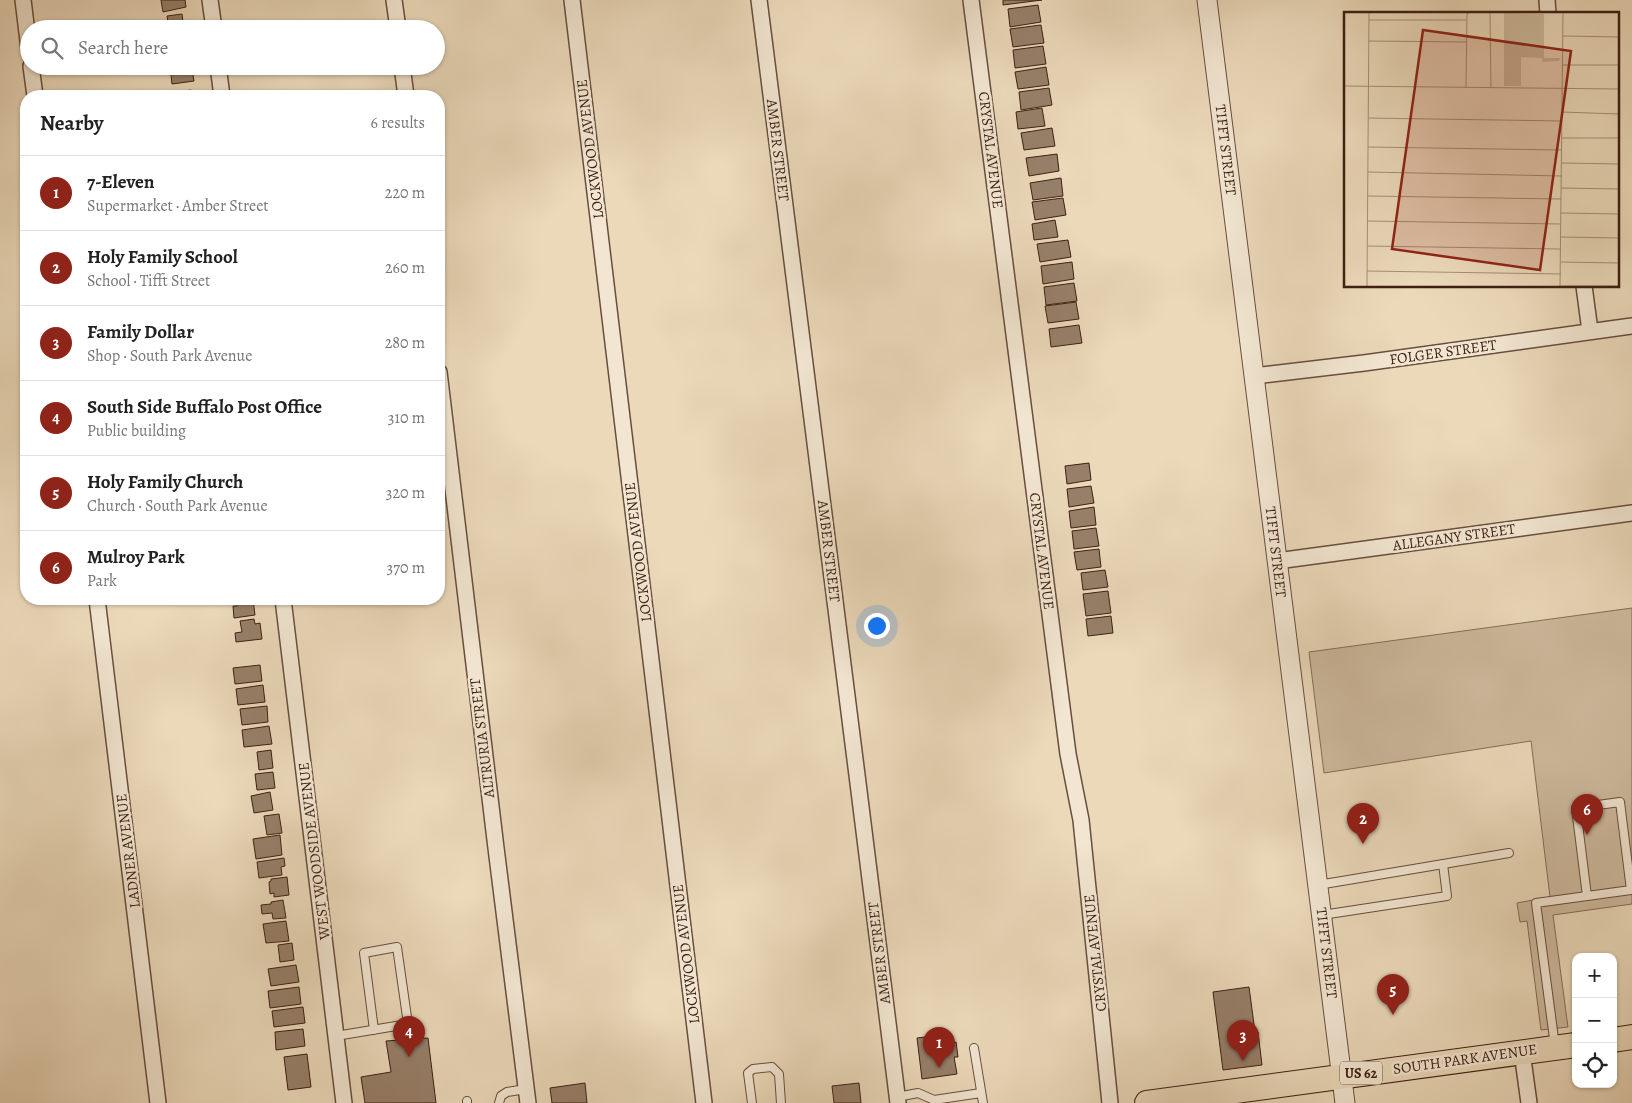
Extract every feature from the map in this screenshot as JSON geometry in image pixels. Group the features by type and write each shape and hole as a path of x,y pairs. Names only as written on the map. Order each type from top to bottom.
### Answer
{"main road":[{"path":"1617,1039 1632,1037"},
{"name":"SOUTH PARK AVENUE","path":"1147,1103 1173,1101 1342,1075 1566,1046"}],"street":[{"path":"23,0 25,20"},
{"path":"210,0 213,20"},
{"path":"394,0 397,20"},
{"name":"LOCKWOOD AVENUE","path":"572,0 704,1103"},
{"name":"AMBER STREET","path":"758,0 897,1100"},
{"name":"CRYSTAL AVENUE","path":"971,0 1068,754 1080,820 1110,1103"},
{"name":"TIFFT STREET","path":"1207,0 1345,1103"},
{"path":"32,75 34,90"},
{"path":"219,75 221,90"},
{"path":"403,75 405,90"},
{"path":"1584,288 1590,331"},
{"name":"FOLGER STREET","path":"1254,376 1364,363 1632,326"},
{"name":"ALTRURIA STREET","path":"445,423 494,838 527,1096"},
{"name":"ALLEGANY STREET","path":"1277,561 1632,513"},
{"name":"LADNER AVENUE","path":"98,605 158,1103"},
{"name":"WEST WOODSIDE AVENUE","path":"284,605 344,1103"},
{"path":"1522,1052 1529,1103"}],"lane":[{"path":"1566,1046 1536,903 1631,890 1620,802 1576,808 1587,896"},
{"path":"1318,885 1509,854"},
{"path":"1322,915 1448,896 1443,864"},
{"path":"336,1036 374,1030 408,1024 397,948 364,953 374,1030"},
{"path":"974,1048 983,1103"},
{"path":"752,1103 748,1073 753,1068 772,1067 779,1074 781,1103"},
{"path":"499,1103 501,1096 508,1092 527,1096"},
{"path":"897,1100 918,1093 934,1101 981,1093"}],"shaded area":[{"path":"1632,608 1632,904 1553,915 1568,1027 1541,1030 1527,921 1520,922 1517,903 1550,897 1531,741 1324,773 1309,652"}],"building":[{"path":"161,0 185,0 186,7 163,12"},
{"path":"1003,0 1042,0 1003,5"},
{"path":"1038,5 1041,22 1010,27 1008,9"},
{"path":"182,14 183,20 168,20 167,16"},
{"path":"1041,25 1044,43 1013,47 1010,29"},
{"path":"1043,46 1046,64 1015,68 1013,50"},
{"path":"1046,67 1049,85 1018,89 1015,72"},
{"path":"171,75 193,75 194,81 172,84"},
{"path":"1049,88 1052,105 1021,110 1019,92"},
{"path":"1042,108 1045,126 1018,129 1016,112"},
{"path":"1052,128 1055,146 1024,150 1021,133"},
{"path":"1057,154 1059,171 1029,176 1026,158"},
{"path":"1061,178 1063,196 1033,200 1030,183"},
{"path":"1063,198 1066,215 1035,220 1032,202"},
{"path":"1055,220 1058,237 1034,240 1032,224"},
{"path":"1068,240 1071,257 1040,262 1037,244"},
{"path":"1072,262 1074,279 1043,284 1041,266"},
{"path":"1074,283 1077,301 1046,305 1044,287"},
{"path":"1076,302 1079,319 1048,323 1045,306"},
{"path":"1079,325 1082,343 1051,347 1049,329"},
{"path":"1089,463 1091,480 1067,484 1065,466"},
{"path":"1091,486 1094,503 1069,507 1067,489"},
{"path":"1094,507 1096,525 1071,528 1069,511"},
{"path":"1096,528 1099,546 1074,549 1072,531"},
{"path":"1099,549 1101,567 1077,570 1074,552"},
{"path":"1105,570 1108,587 1083,590 1081,573"},
{"path":"1108,591 1111,613 1086,616 1083,594"},
{"path":"254,605 255,615 234,618 233,606"},
{"path":"1111,616 1113,633 1088,636 1086,619"},
{"path":"254,619 255,624 260,623 262,639 236,642 235,633 242,632 240,621"},
{"path":"260,665 262,681 235,684 233,668"},
{"path":"263,685 265,702 238,705 236,689"},
{"path":"267,706 268,722 242,725 240,709"},
{"path":"269,726 272,744 244,747 242,730"},
{"path":"271,750 273,768 259,770 257,752"},
{"path":"273,772 275,788 257,790 255,774"},
{"path":"270,792 273,810 254,813 251,796"},
{"path":"279,814 282,833 267,835 264,816"},
{"path":"280,835 282,855 256,859 253,839"},
{"path":"284,858 285,866 281,867 282,875 259,878 257,862"},
{"path":"287,877 289,895 274,897 274,893 270,894 269,882 271,879"},
{"path":"283,900 286,918 273,919 272,913 262,914 261,905"},
{"path":"286,921 289,941 266,943 263,924"},
{"path":"292,943 294,960 280,962 278,945"},
{"path":"296,965 299,982 271,986 268,969"},
{"path":"299,987 301,1004 270,1008 268,991"},
{"path":"1249,987 1262,1065 1223,1070 1213,992"},
{"path":"303,1007 305,1023 274,1027 272,1011"},
{"path":"303,1029 305,1046 276,1050 275,1032"},
{"path":"951,1034 952,1043 956,1042 958,1057 954,1057 957,1074 922,1079 917,1038"},
{"path":"428,1038 436,1103 365,1103 361,1077 391,1072 386,1041"},
{"path":"307,1054 311,1087 288,1090 284,1057"},
{"path":"585,1083 587,1103 552,1103 550,1088"},
{"path":"859,1083 861,1103 834,1103 832,1086"}],"place":[{"name":"Mulroy Park","path":"1587,835"},
{"name":"Holy Family School","path":"1363,844"},
{"name":"Holy Family Church","path":"1393,1015"},
{"name":"South Side Buffalo Post Office","path":"409,1057"},
{"name":"Family Dollar","path":"1243,1061"},
{"name":"7-Eleven","path":"939,1068"}]}
